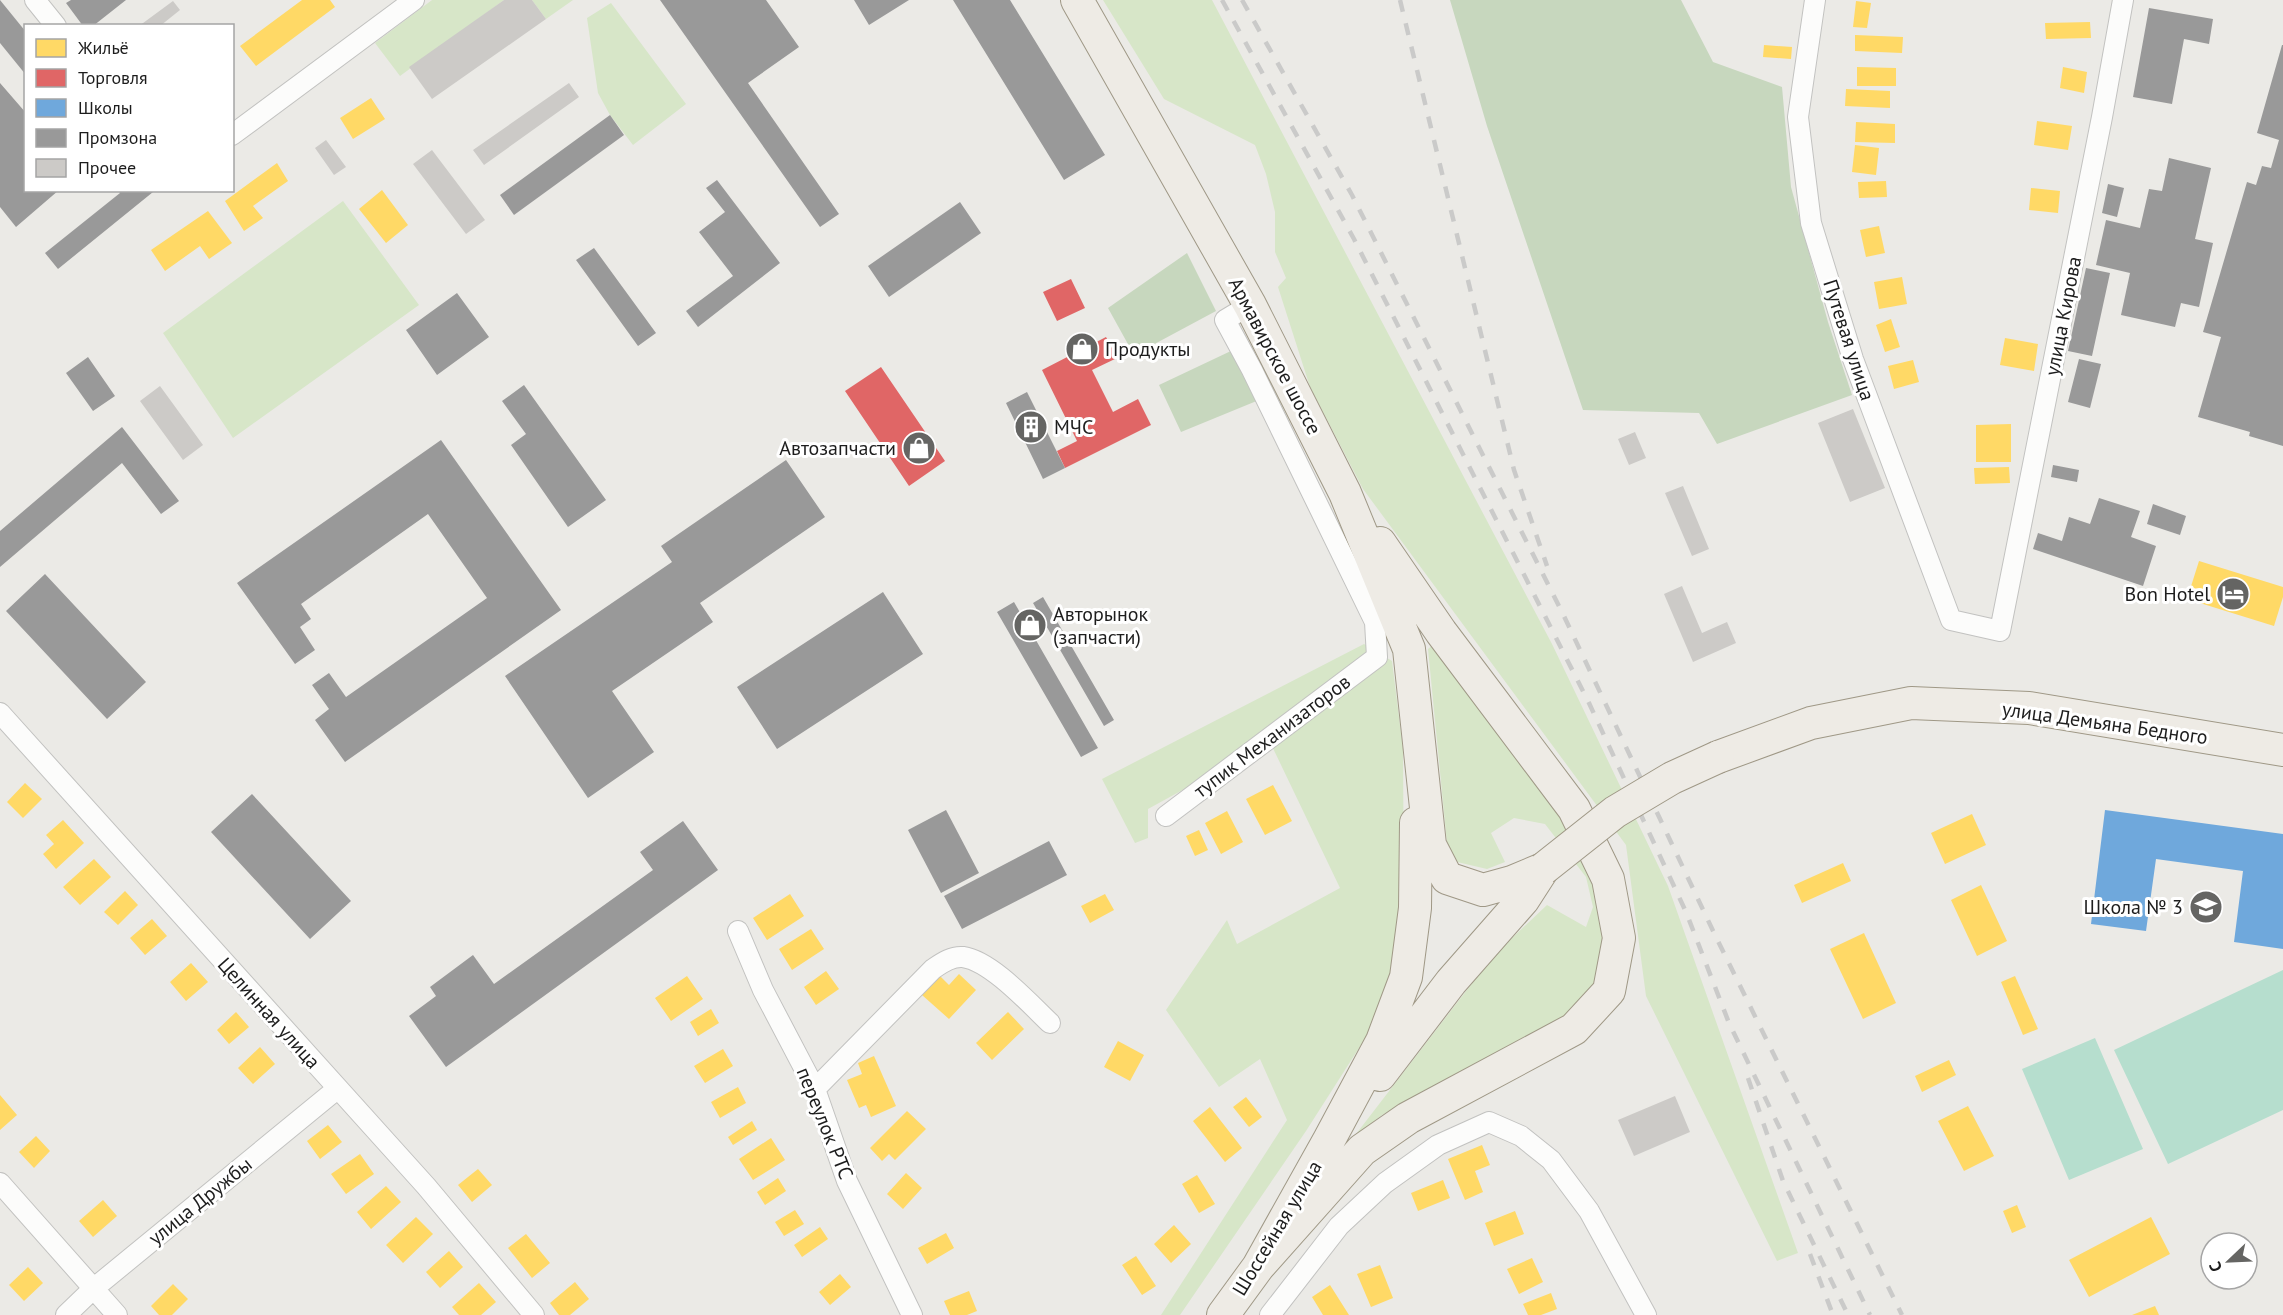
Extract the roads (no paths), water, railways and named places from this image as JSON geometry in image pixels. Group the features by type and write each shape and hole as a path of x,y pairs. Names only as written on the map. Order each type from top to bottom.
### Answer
{"main road":[{"name":"Армавирское шоссе","path":"1077,0 1250,305 1345,493 1409,648 1418,733"},
{"path":"1258,1267 1362,1150 1408,1118 1574,1029 1609,991 1619,938 1608,879 1574,809 1441,632 1345,493"},
{"name":"улица Демьяна Бедного","path":"1543,869 1615,812 1672,778 1718,757 1811,723 1911,703 2030,708 2283,750"},
{"path":"1418,733 1430,845 1447,878 1484,890 1512,882 1543,869"},
{"path":"1329,1140 1382,1041 1406,978 1415,908 1418,733"},
{"path":"1329,1140 1451,982 1523,900 1543,869"},
{"name":"Шоссейная улица","path":"1223,1315 1258,1267 1329,1140"}],"street":[{"path":"35,0 54,24"},
{"path":"234,134 414,0"},
{"name":"Путевая улица","path":"1815,0 1798,117 1811,223 1853,359 1952,620 2000,631"},
{"name":"улица Кирова","path":"2000,631 2123,0"},
{"name":"тупик Механизаторов","path":"1166,816 1377,657 1375,622 1252,370 1225,320 1250,305"},
{"name":"Целинная улица","path":"0,713 426,1186 534,1315"},
{"name":"переулок РТС","path":"738,932 763,990 815,1089 847,1181 912,1315"},
{"path":"815,1089 933,969 947,960 962,957 986,965 1050,1023"},
{"name":"улица Дружбы","path":"66,1315 93,1289 337,1089"},
{"name":"Шоссейная улица","path":"1270,1315 1339,1226 1385,1183 1438,1145 1489,1122 1521,1136 1551,1160 1589,1211 1646,1315"},
{"path":"0,1183 117,1315"}],"railway":[{"path":"1222,0 1354,239 1589,703 1686,912 1729,1023 1870,1315"},
{"path":"1242,0 1352,195 1563,614 1715,935 1902,1315"},
{"path":"1400,0 1514,470 1547,566"},
{"path":"1748,1078 1783,1181 1848,1315"},
{"path":"1810,1254 1833,1315"}],"place":[{"name":"Продукты","path":"1082,349"},
{"name":"МЧС","path":"1031,427"},
{"name":"Автозапчасти","path":"919,448"},
{"name":"Bon Hotel","path":"2233,594"},
{"name":"Авторынок (запчасти)","path":"1030,625"},
{"name":"Школа № 3","path":"2206,907"}]}
